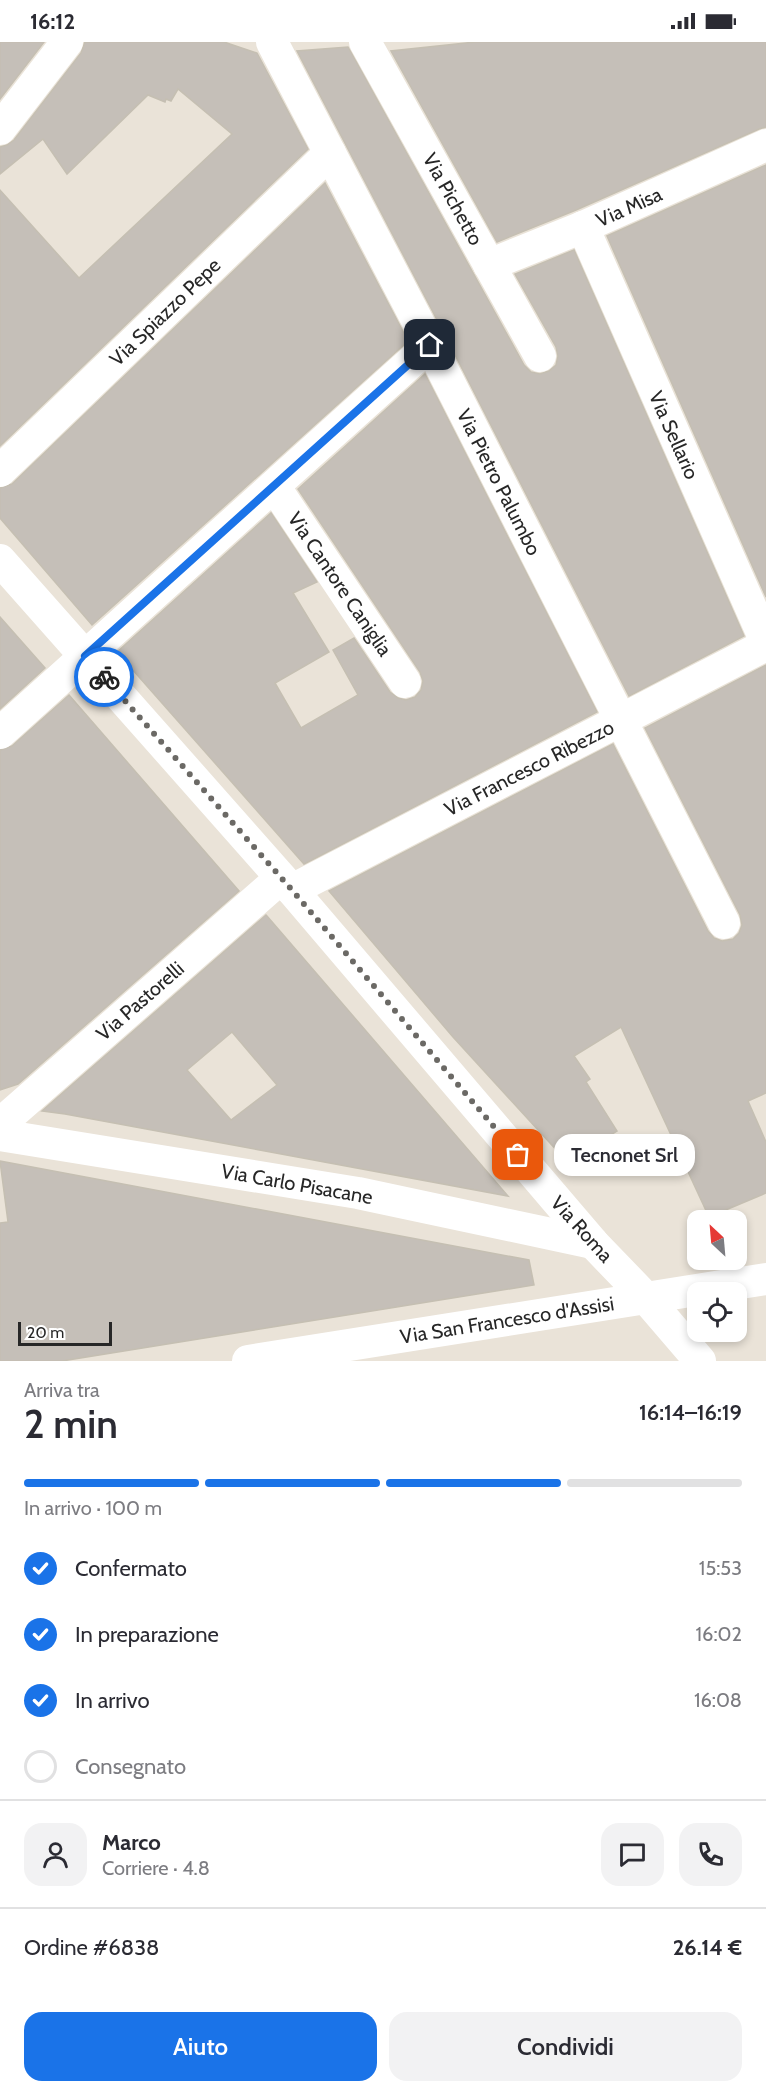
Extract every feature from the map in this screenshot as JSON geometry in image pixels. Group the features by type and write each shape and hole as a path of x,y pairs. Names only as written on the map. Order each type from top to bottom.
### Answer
{"street":[{"path":"0,129 67,42"},
{"name":"Via Pietro Palumbo","path":"272,42 430,345 723,922"},
{"name":"Via Pichetto","path":"365,42 540,356"},
{"name":"Via Misa","path":"489,265 583,227 766,144"},
{"name":"Via Spiazzo Pepe","path":"0,471 330,153"},
{"name":"Via Sellario","path":"583,227 766,644"},
{"path":"0,733 430,345"},
{"name":"Via Cantore Caniglia","path":"274,486 405,681"},
{"name":"Via Roma","path":"0,560 286,884 593,1243 646,1298 700,1361"},
{"name":"Via Francesco Ribezzo","path":"286,884 621,721 766,644"},
{"name":"Via Pastorelli","path":"0,1124 286,884"},
{"name":"Via Carlo Pisacane","path":"0,1135 358,1193 593,1243"},
{"name":"Via San Francesco d'Assisi","path":"248,1361 766,1279"}],"building":[{"path":"0,42 44,42 0,99"},
{"path":"85,42 224,42 257,53 308,149 0,446 0,190 79,278 232,134 178,89 171,101 166,99 165,102 148,95 67,174 43,139 0,174 0,147 14,140 81,53"},
{"path":"475,42 766,42 766,127 497,242 391,51"},
{"path":"348,47 524,365 531,372 540,374 549,371 556,365 558,356 556,347 515,274 574,250 744,636 629,696 297,51"},
{"path":"766,165 766,597 607,236"},
{"path":"325,183 408,341 92,625 0,518 0,488 12,484"},
{"path":"425,374 597,712 304,864 117,652 271,513 317,582 293,593 329,652 275,683 301,728 358,695 333,650 354,638 390,692 406,700 415,697 421,690 423,681 420,672 298,489"},
{"path":"0,617 45,668 0,709"},
{"path":"766,665 766,1093 748,1101 766,1142 766,1193 726,1210 706,1210 621,1027 574,1056 590,1079 586,1082 617,1131 582,1153 574,1142 560,1154 453,1037 329,891 613,744 708,931 714,938 722,941 733,939 739,933 742,925 740,915 645,728"},
{"path":"69,695 239,891 18,1084 0,1090 0,750 12,746"},
{"path":"266,915 508,1196 65,1114 42,1111","holes":["232,1032 277,1085 231,1120 187,1070"]},
{"path":"0,1161 529,1260 534,1285 62,1361 0,1361 0,1223 8,1222"}],"way so far":[{"path":"104,677 292,890 518,1155"}],"place":[{"name":"Tecnonet Srl","path":"518,1155"}],"route":[{"path":"104,677 85,656 430,345"}]}
